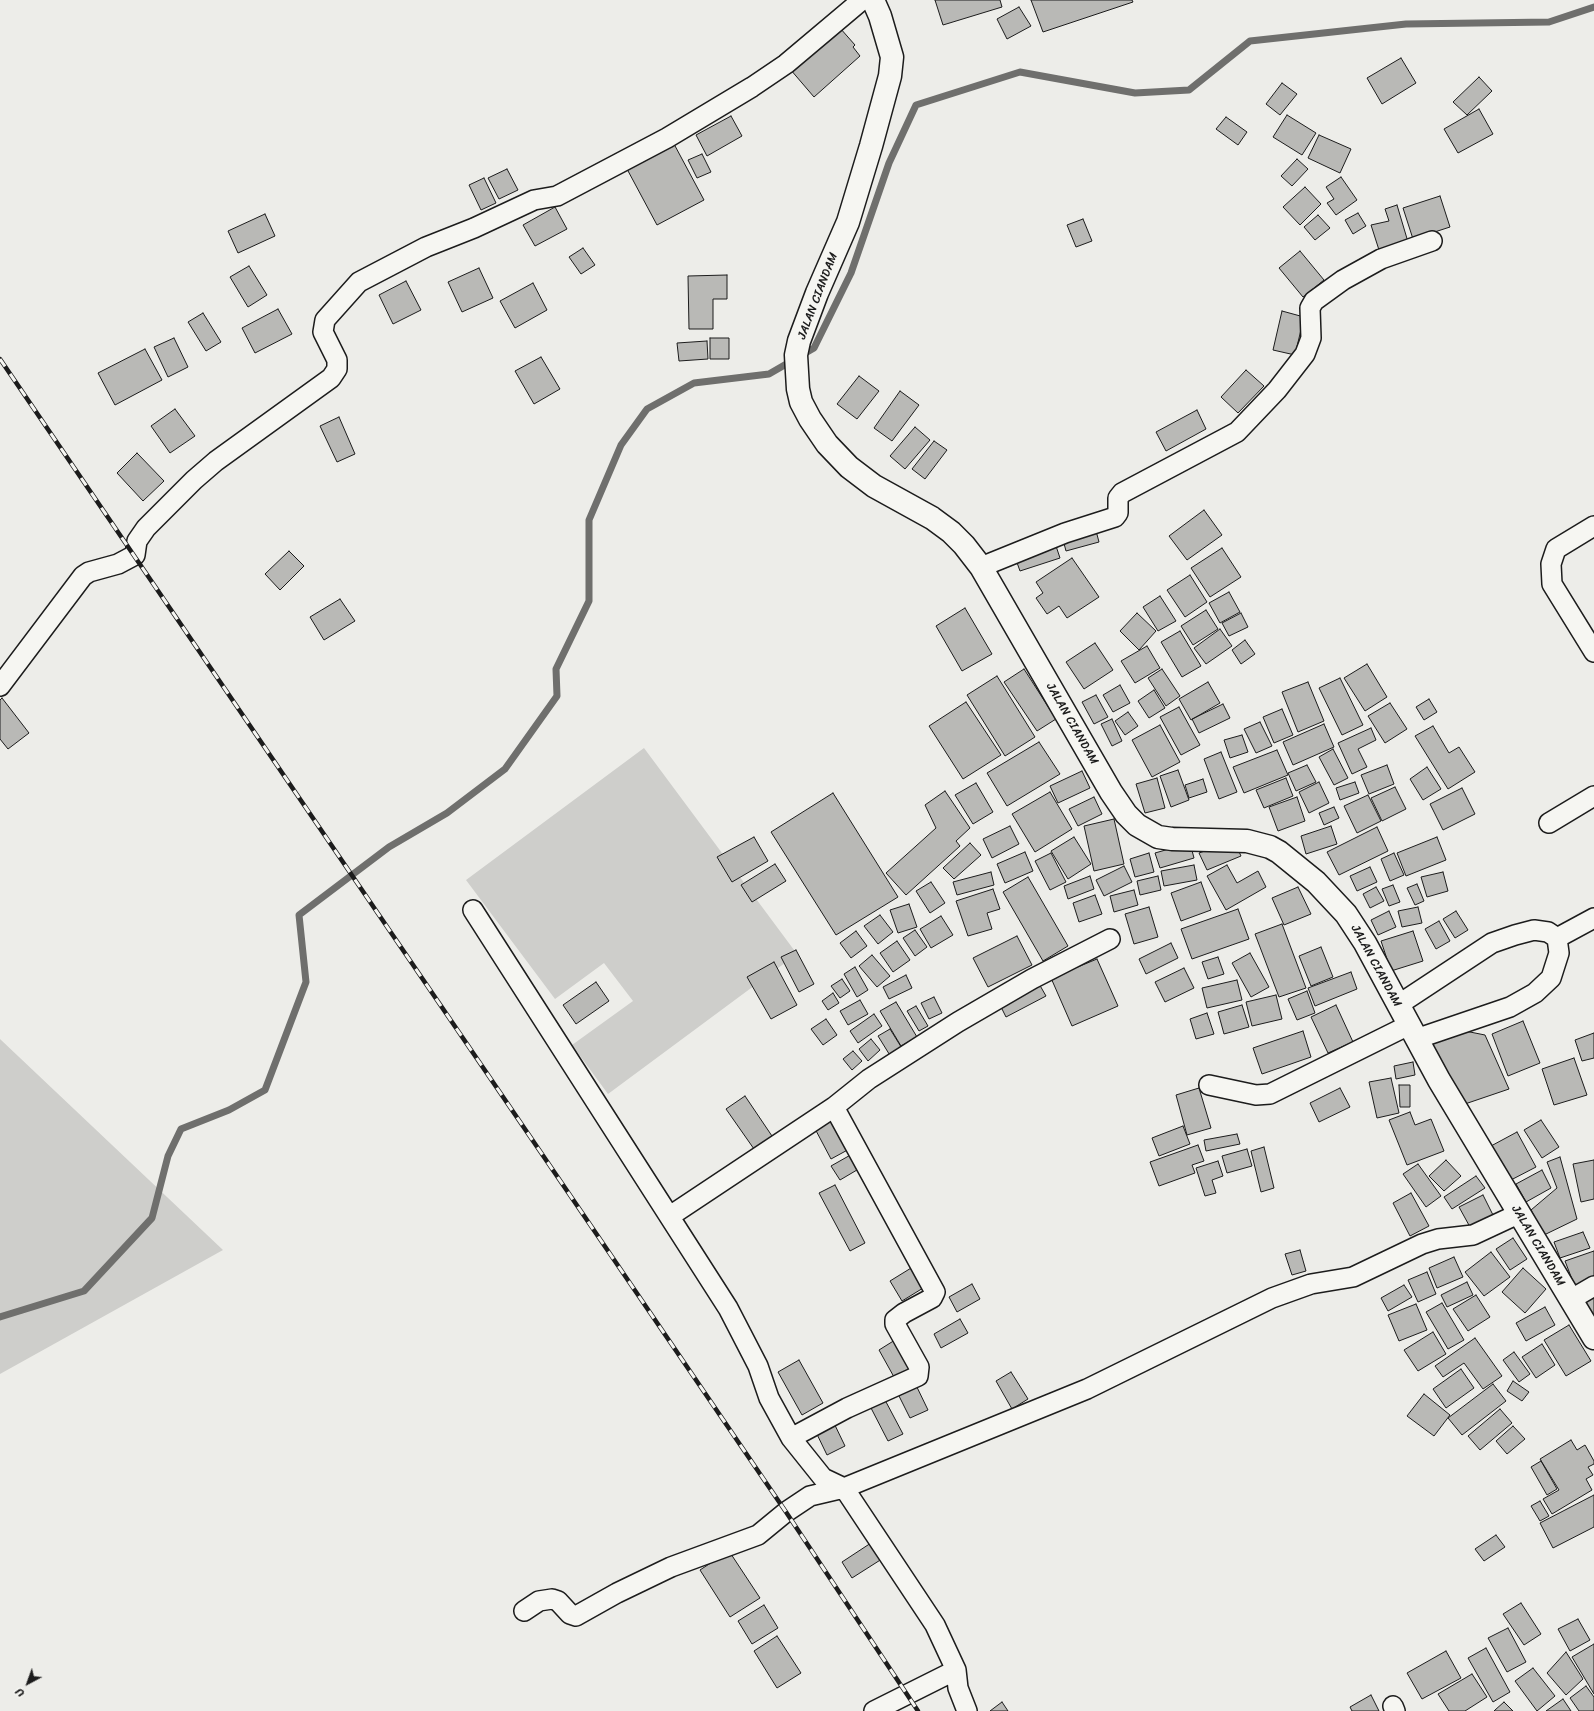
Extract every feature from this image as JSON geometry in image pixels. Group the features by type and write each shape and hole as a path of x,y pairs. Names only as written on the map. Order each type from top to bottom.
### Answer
{"street":[{"path":"0,686 83,576 89,572 118,564 134,555 137,541 146,528 194,480 235,447 331,378 337,370 337,360 323,332 325,320 359,282 426,247 474,228 534,200 557,196 667,138 752,87 786,64 862,0"},
{"name":"JALAN CIANDAM","path":"873,0 892,57 890,76 872,146 848,222 805,322 796,365 801,402 810,419 837,455 849,467 874,486 932,518 951,532 964,545 981,567 1126,814 1137,825 1158,837 1188,840 1258,842 1280,852 1316,882 1354,924 1412,1032 1518,1214 1594,1338"},
{"path":"884,0 888,42"},
{"path":"981,567 1066,533 1115,517 1118,513 1118,498 1122,493 1238,432 1277,390 1306,354 1311,338 1310,308 1314,301 1343,280 1382,259 1432,241"},
{"path":"1594,526 1556,549 1551,564 1552,584 1594,652"},
{"path":"1549,823 1594,796"},
{"path":"473,910 728,1308 758,1366 769,1398 792,1438 823,1478 844,1488 935,1625 956,1670 958,1688 967,1711"},
{"path":"1557,938 1594,918"},
{"path":"1209,1085 1256,1095 1270,1094 1412,1032 1510,1007 1535,993 1551,978 1559,953 1557,938 1548,932 1534,930 1492,943 1398,1005"},
{"path":"670,1216 834,1107 869,1079 958,1022 1032,979 1110,939"},
{"path":"792,1438 848,1408 918,1376 919,1367 895,1324 895,1320 904,1313 932,1298 935,1292 834,1107"},
{"path":"524,1611 539,1602 552,1599 558,1601 570,1614 576,1616 617,1593 671,1567 758,1535 786,1512 810,1496 844,1488 1087,1389 1272,1298 1311,1284 1353,1276 1422,1244 1438,1239 1473,1235 1518,1214"},
{"path":"1570,1300 1594,1286"},
{"path":"874,1711 956,1670"}],"shaded area":[{"path":"644,748 797,954 608,1094 572,1045 633,1001 604,963 555,999 466,880"},
{"path":"0,1039 223,1250 0,1374"}],"building":[{"path":"935,0 1000,0 1002,7 943,25"},
{"path":"1031,0 1132,0 1133,2 1043,32"},
{"path":"1019,7 1031,26 1007,39 997,19"},
{"path":"840,28 855,45 853,47 860,56 814,97 790,69"},
{"path":"1401,58 1416,83 1382,104 1367,78"},
{"path":"1479,77 1492,91 1467,115 1453,102"},
{"path":"1282,83 1297,94 1280,115 1266,104"},
{"path":"1479,109 1493,134 1458,153 1444,129"},
{"path":"1287,115 1316,133 1302,155 1273,137"},
{"path":"731,116 742,136 707,156 696,135"},
{"path":"1226,117 1247,132 1238,145 1216,129"},
{"path":"1319,135 1351,149 1340,173 1308,158"},
{"path":"674,144 704,200 657,225 627,169"},
{"path":"702,154 711,172 697,178 688,160"},
{"path":"1297,159 1308,169 1292,186 1281,176"},
{"path":"507,169 518,190 499,199 488,178"},
{"path":"1341,177 1357,200 1336,215 1327,203 1334,199 1326,187"},
{"path":"484,178 496,203 481,210 469,185"},
{"path":"1305,187 1321,204 1300,225 1283,207"},
{"path":"1440,196 1450,227 1413,239 1403,208"},
{"path":"1397,205 1408,242 1379,250 1371,225 1389,221 1385,209"},
{"path":"555,207 567,229 535,246 523,225"},
{"path":"1358,213 1366,226 1353,234 1345,220"},
{"path":"265,214 275,236 238,253 228,231"},
{"path":"1318,215 1330,228 1315,240 1304,227"},
{"path":"1083,219 1092,241 1076,247 1067,225"},
{"path":"583,248 595,265 581,274 569,257"},
{"path":"1300,251 1324,280 1303,297 1279,268"},
{"path":"249,266 267,295 248,307 230,277"},
{"path":"479,268 493,298 462,312 448,282"},
{"path":"727,275 727,299 713,299 713,329 689,329 688,276"},
{"path":"406,281 421,310 393,324 379,295"},
{"path":"533,283 547,310 515,328 500,301"},
{"path":"278,309 292,334 255,353 242,328"},
{"path":"1282,311 1304,317 1295,355 1273,350"},
{"path":"203,313 221,342 206,351 188,322"},
{"path":"174,338 188,367 168,377 154,347"},
{"path":"710,338 729,338 729,359 710,359"},
{"path":"707,341 708,359 679,361 677,343"},
{"path":"145,349 162,380 115,405 98,373"},
{"path":"541,357 560,389 534,404 515,371"},
{"path":"1246,370 1264,386 1238,413 1221,397"},
{"path":"859,376 879,391 857,419 837,404"},
{"path":"900,391 919,405 892,441 874,428"},
{"path":"175,409 195,436 170,453 151,426"},
{"path":"1197,410 1206,429 1166,451 1156,432"},
{"path":"339,417 355,454 337,462 320,426"},
{"path":"915,427 930,440 905,469 890,456"},
{"path":"934,441 947,450 925,479 912,469"},
{"path":"137,453 164,481 143,501 117,473"},
{"path":"1204,510 1222,535 1187,560 1169,536"},
{"path":"1095,527 1099,542 1066,551 1062,536"},
{"path":"1055,543 1060,558 1020,571 1015,557"},
{"path":"1222,548 1241,577 1210,597 1191,568"},
{"path":"289,551 304,566 280,590 265,574"},
{"path":"1072,558 1099,597 1067,618 1059,606 1047,614 1036,598 1043,593 1036,582"},
{"path":"1190,575 1207,602 1185,617 1167,590"},
{"path":"1229,592 1240,612 1220,623 1209,603"},
{"path":"1160,596 1176,621 1158,631 1143,607"},
{"path":"340,599 355,621 324,640 310,617"},
{"path":"965,608 992,654 962,671 936,626"},
{"path":"1206,610 1218,629 1193,645 1181,626"},
{"path":"1137,613 1156,631 1139,650 1120,631"},
{"path":"1241,613 1248,627 1229,636 1222,623"},
{"path":"1220,629 1232,646 1206,664 1194,648"},
{"path":"1180,631 1201,666 1182,677 1161,642"},
{"path":"1245,640 1255,654 1241,664 1232,650"},
{"path":"1095,643 1113,670 1084,689 1066,662"},
{"path":"1147,646 1160,668 1135,683 1121,661"},
{"path":"1367,664 1387,697 1365,711 1344,678"},
{"path":"1024,669 1056,719 1037,731 1004,682"},
{"path":"1162,669 1180,696 1166,706 1148,678"},
{"path":"997,676 1035,737 1005,756 967,695"},
{"path":"1340,678 1363,725 1342,735 1319,688"},
{"path":"1208,682 1220,703 1191,720 1179,699"},
{"path":"1308,682 1324,721 1298,732 1282,692"},
{"path":"1120,685 1130,703 1113,712 1103,695"},
{"path":"1154,690 1165,708 1149,718 1138,701"},
{"path":"1096,695 1108,717 1094,724 1082,702"},
{"path":"2,698 29,733 8,749 0,739 0,700"},
{"path":"1429,699 1437,712 1424,720 1416,707"},
{"path":"966,702 1001,755 963,779 929,726"},
{"path":"1390,703 1407,729 1385,743 1368,716"},
{"path":"1223,704 1230,718 1199,733 1192,719"},
{"path":"1179,707 1200,745 1181,755 1160,717"},
{"path":"1282,709 1293,735 1274,743 1263,717"},
{"path":"1128,712 1138,726 1125,735 1115,721"},
{"path":"1112,719 1122,741 1112,746 1101,724"},
{"path":"1260,722 1272,746 1256,753 1244,729"},
{"path":"1324,724 1334,747 1293,765 1283,742"},
{"path":"1160,725 1180,762 1152,777 1132,740"},
{"path":"1433,726 1449,753 1459,747 1475,772 1448,789 1415,736"},
{"path":"1371,728 1376,740 1358,749 1367,767 1352,774 1338,743"},
{"path":"1242,735 1248,752 1230,758 1224,740"},
{"path":"1039,742 1060,774 1007,806 987,773"},
{"path":"1333,749 1348,778 1334,785 1319,757"},
{"path":"1277,750 1288,775 1244,793 1233,767"},
{"path":"1221,752 1237,792 1219,799 1204,759"},
{"path":"1307,765 1316,782 1296,791 1288,773"},
{"path":"1387,765 1394,784 1369,794 1361,775"},
{"path":"1427,767 1441,789 1423,800 1410,779"},
{"path":"1178,770 1189,800 1171,807 1160,776"},
{"path":"1082,771 1090,788 1058,803 1050,786"},
{"path":"1157,778 1165,808 1145,813 1136,784"},
{"path":"1286,778 1293,796 1264,808 1256,790"},
{"path":"1203,779 1207,792 1189,798 1185,785"},
{"path":"1319,782 1329,803 1309,813 1299,792"},
{"path":"1355,782 1359,793 1340,800 1336,788"},
{"path":"976,783 993,812 973,824 955,795"},
{"path":"1395,787 1406,809 1382,821 1371,798"},
{"path":"1462,788 1475,814 1443,830 1430,804"},
{"path":"945,791 970,828 956,841 960,846 906,895 886,873 936,828 925,805"},
{"path":"1050,792 1072,829 1035,852 1012,814"},
{"path":"833,793 898,897 836,935 771,832"},
{"path":"1368,795 1381,821 1357,833 1344,806"},
{"path":"1094,797 1102,814 1078,826 1069,809"},
{"path":"1297,797 1305,821 1278,831 1269,807"},
{"path":"1334,807 1339,818 1324,825 1319,813"},
{"path":"1114,819 1124,864 1094,871 1084,826"},
{"path":"1010,826 1019,844 992,858 983,839"},
{"path":"1331,826 1337,844 1306,854 1301,836"},
{"path":"1377,827 1388,851 1339,875 1327,852"},
{"path":"754,837 768,861 732,882 717,857"},
{"path":"1074,837 1091,864 1068,879 1051,851"},
{"path":"1437,837 1446,860 1406,876 1397,853"},
{"path":"1234,841 1241,856 1207,870 1199,853"},
{"path":"970,843 981,855 954,879 943,868"},
{"path":"1190,843 1194,858 1160,868 1155,853"},
{"path":"1025,852 1033,871 1005,883 997,864"},
{"path":"1051,853 1066,882 1050,890 1035,861"},
{"path":"1149,853 1154,872 1135,877 1130,859"},
{"path":"1394,853 1404,875 1390,881 1381,859"},
{"path":"775,864 786,881 752,902 741,885"},
{"path":"1194,865 1197,880 1164,886 1161,871"},
{"path":"1227,865 1237,883 1258,871 1266,887 1226,910 1207,876"},
{"path":"1124,866 1132,882 1104,896 1096,880"},
{"path":"1370,867 1377,882 1357,891 1350,876"},
{"path":"991,872 994,885 957,895 953,882"},
{"path":"1443,872 1448,891 1427,897 1421,877"},
{"path":"1090,876 1094,889 1068,899 1064,886"},
{"path":"1158,876 1161,890 1140,895 1137,881"},
{"path":"1028,877 1068,946 1043,961 1003,892"},
{"path":"931,882 945,903 930,913 916,891"},
{"path":"1201,882 1211,910 1181,921 1171,893"},
{"path":"1417,884 1424,901 1415,905 1407,888"},
{"path":"1393,885 1400,902 1389,906 1382,889"},
{"path":"1298,887 1311,914 1284,925 1272,898"},
{"path":"1376,887 1384,901 1370,908 1363,894"},
{"path":"993,889 1000,909 987,913 992,929 968,936 956,901"},
{"path":"1134,890 1138,905 1114,912 1110,896"},
{"path":"1095,895 1102,914 1079,922 1073,903"},
{"path":"909,904 917,927 898,933 890,910"},
{"path":"1149,907 1158,937 1134,944 1125,914"},
{"path":"1418,907 1422,923 1402,927 1398,911"},
{"path":"1238,909 1249,939 1192,959 1181,929"},
{"path":"1389,911 1396,927 1378,935 1371,920"},
{"path":"1456,911 1468,930 1455,938 1443,919"},
{"path":"880,915 893,932 878,944 864,926"},
{"path":"941,916 953,935 931,948 920,929"},
{"path":"1439,921 1450,941 1436,949 1425,929"},
{"path":"1282,924 1306,988 1279,997 1255,934"},
{"path":"915,930 927,947 915,956 903,938"},
{"path":"856,931 867,946 851,958 840,943"},
{"path":"1413,931 1423,961 1391,971 1381,941"},
{"path":"1017,936 1032,965 988,987 973,958"},
{"path":"897,941 910,960 893,972 880,953"},
{"path":"1171,943 1178,958 1146,974 1139,959"},
{"path":"1321,947 1333,977 1311,986 1299,956"},
{"path":"796,950 814,984 799,992 781,957"},
{"path":"1250,953 1269,987 1251,997 1232,963"},
{"path":"872,955 890,976 877,987 859,966"},
{"path":"1218,957 1224,974 1208,979 1202,962"},
{"path":"1097,959 1118,1006 1072,1026 1051,978"},
{"path":"774,962 797,1005 771,1019 747,977"},
{"path":"855,967 868,990 857,997 844,974"},
{"path":"1184,968 1194,988 1165,1002 1155,982"},
{"path":"1351,972 1357,989 1315,1006 1308,988"},
{"path":"906,975 912,988 889,999 883,987"},
{"path":"842,979 850,991 840,998 831,986"},
{"path":"1237,980 1242,1000 1207,1008 1202,988"},
{"path":"596,982 609,1001 576,1024 563,1005"},
{"path":"1038,982 1046,996 1006,1017 999,1003"},
{"path":"1307,991 1315,1013 1297,1020 1288,999"},
{"path":"833,993 839,1003 828,1010 822,1001"},
{"path":"1276,995 1282,1019 1252,1026 1246,1002"},
{"path":"934,997 942,1013 929,1019 921,1003"},
{"path":"860,1000 868,1014 848,1025 840,1011"},
{"path":"896,1002 917,1037 901,1046 880,1011"},
{"path":"1242,1005 1249,1027 1224,1034 1218,1012"},
{"path":"1336,1005 1353,1042 1328,1053 1311,1017"},
{"path":"916,1006 928,1026 919,1031 907,1011"},
{"path":"1207,1013 1214,1034 1196,1039 1190,1019"},
{"path":"874,1014 882,1026 858,1043 850,1031"},
{"path":"826,1019 837,1035 823,1045 811,1029"},
{"path":"1523,1021 1540,1063 1508,1076 1492,1034"},
{"path":"1450,1028 1485,1035 1509,1089 1459,1106 1423,1036"},
{"path":"890,1029 903,1050 891,1057 878,1036"},
{"path":"1303,1031 1311,1057 1262,1074 1253,1048"},
{"path":"1594,1033 1594,1058 1582,1061 1575,1040"},
{"path":"871,1039 880,1050 868,1061 859,1049"},
{"path":"853,1051 862,1061 852,1070 843,1059"},
{"path":"1574,1058 1587,1095 1554,1105 1542,1069"},
{"path":"1413,1062 1415,1075 1396,1079 1394,1066"},
{"path":"1391,1078 1399,1113 1377,1118 1369,1082"},
{"path":"1399,1085 1410,1085 1410,1107 1400,1107"},
{"path":"1199,1088 1211,1128 1187,1135 1176,1095"},
{"path":"1340,1088 1350,1107 1319,1122 1310,1103"},
{"path":"745,1096 772,1136 754,1149 726,1109"},
{"path":"1410,1112 1415,1125 1431,1119 1444,1151 1407,1165 1389,1120"},
{"path":"835,1113 853,1147 831,1159 813,1125"},
{"path":"1541,1120 1559,1147 1542,1158 1524,1130"},
{"path":"1183,1126 1190,1144 1159,1156 1152,1138"},
{"path":"1517,1132 1536,1167 1509,1181 1491,1146"},
{"path":"1237,1134 1240,1144 1206,1151 1204,1140"},
{"path":"1198,1145 1204,1161 1192,1165 1195,1173 1159,1186 1150,1162"},
{"path":"1264,1147 1274,1188 1261,1192 1251,1151"},
{"path":"1247,1149 1252,1166 1227,1173 1222,1156"},
{"path":"854,1153 862,1167 840,1180 831,1166"},
{"path":"1560,1157 1577,1219 1544,1235 1531,1210 1557,1188 1547,1162"},
{"path":"1446,1160 1461,1176 1444,1191 1429,1176"},
{"path":"1594,1160 1594,1199 1581,1202 1573,1164"},
{"path":"1218,1161 1223,1176 1212,1180 1216,1193 1205,1196 1196,1168"},
{"path":"1418,1164 1441,1196 1426,1207 1403,1174"},
{"path":"1542,1170 1551,1188 1526,1202 1516,1184"},
{"path":"1476,1176 1485,1188 1452,1209 1444,1197"},
{"path":"835,1185 865,1243 850,1251 819,1193"},
{"path":"1411,1193 1429,1226 1410,1236 1393,1203"},
{"path":"1483,1195 1493,1215 1470,1227 1459,1207"},
{"path":"1583,1232 1590,1248 1560,1258 1554,1242"},
{"path":"1513,1238 1527,1259 1510,1270 1496,1249"},
{"path":"1300,1250 1306,1271 1292,1275 1285,1254"},
{"path":"1594,1251 1594,1280 1575,1287 1565,1261"},
{"path":"1491,1252 1510,1277 1484,1296 1465,1272"},
{"path":"1454,1257 1463,1277 1437,1288 1429,1268"},
{"path":"916,1265 928,1285 902,1301 890,1281"},
{"path":"1523,1268 1546,1289 1525,1313 1502,1292"},
{"path":"1427,1272 1436,1294 1418,1302 1408,1280"},
{"path":"1467,1282 1473,1295 1447,1307 1441,1295"},
{"path":"972,1284 980,1299 957,1312 949,1297"},
{"path":"1404,1285 1412,1297 1388,1311 1381,1298"},
{"path":"1594,1293 1594,1315 1590,1317 1581,1300"},
{"path":"1476,1295 1490,1317 1468,1331 1453,1309"},
{"path":"1442,1303 1464,1340 1448,1349 1426,1312"},
{"path":"1416,1304 1427,1330 1399,1341 1388,1315"},
{"path":"1545,1307 1555,1325 1526,1341 1516,1323"},
{"path":"960,1319 968,1333 941,1348 934,1334"},
{"path":"1569,1325 1591,1361 1566,1376 1544,1340"},
{"path":"1433,1332 1446,1354 1418,1371 1404,1350"},
{"path":"1475,1338 1502,1376 1483,1389 1464,1363 1443,1377 1435,1366"},
{"path":"895,1340 911,1368 894,1377 879,1350"},
{"path":"1542,1344 1555,1365 1536,1378 1522,1357"},
{"path":"1514,1352 1530,1374 1519,1382 1503,1360"},
{"path":"799,1360 823,1403 802,1415 778,1372"},
{"path":"1461,1369 1474,1388 1446,1408 1433,1389"},
{"path":"1011,1372 1028,1399 1012,1409 996,1381"},
{"path":"914,1381 928,1410 910,1418 896,1390"},
{"path":"1513,1381 1529,1392 1522,1401 1507,1391"},
{"path":"1493,1384 1506,1401 1462,1435 1448,1418"},
{"path":"1424,1394 1450,1415 1434,1436 1407,1416"},
{"path":"885,1400 903,1434 888,1441 871,1408"},
{"path":"1500,1409 1512,1423 1480,1450 1468,1436"},
{"path":"831,1417 845,1446 827,1455 813,1426"},
{"path":"1513,1426 1525,1439 1507,1454 1496,1441"},
{"path":"1571,1440 1577,1450 1585,1445 1594,1461 1594,1464 1588,1467 1593,1475 1586,1479 1592,1490 1552,1514 1543,1499 1559,1490 1540,1459"},
{"path":"1541,1461 1557,1489 1547,1495 1531,1467"},
{"path":"1594,1495 1594,1527 1553,1548 1540,1523"},
{"path":"1540,1501 1549,1516 1540,1521 1531,1506"},
{"path":"1496,1535 1505,1547 1484,1561 1475,1549"},
{"path":"874,1541 885,1557 852,1578 842,1562"},
{"path":"729,1551 760,1598 730,1617 700,1570"},
{"path":"1521,1603 1541,1634 1524,1645 1503,1614"},
{"path":"764,1605 778,1628 752,1644 738,1621"},
{"path":"1578,1619 1590,1640 1570,1651 1558,1629"},
{"path":"1508,1628 1526,1662 1507,1672 1488,1638"},
{"path":"777,1636 801,1673 777,1688 754,1651"},
{"path":"1594,1644 1594,1694 1572,1657"},
{"path":"1486,1648 1510,1692 1493,1702 1468,1658"},
{"path":"1446,1651 1461,1678 1422,1699 1407,1673"},
{"path":"1566,1652 1583,1679 1566,1695 1547,1673"},
{"path":"1533,1668 1555,1696 1537,1711 1515,1681"},
{"path":"1472,1674 1487,1697 1465,1711 1449,1711 1438,1694"},
{"path":"1586,1686 1594,1697 1594,1711 1579,1711 1570,1698"},
{"path":"1371,1695 1379,1711 1352,1711 1350,1707"},
{"path":"1563,1699 1571,1711 1546,1711"},
{"path":"1002,1702 1008,1711 990,1711"},
{"path":"1504,1702 1513,1711 1494,1711 1495,1710"}],"waterway":[{"path":"0,1317 84,1291 152,1218 168,1156 181,1129 229,1110 265,1090 306,982 299,915 389,847 447,813 505,769 557,696 556,669 589,601 589,520 621,445 647,409 694,383 769,374 814,348 851,273 889,163 916,105 1020,72 1135,93 1189,90 1250,41 1406,24 1549,22 1594,7"}],"railway":[{"path":"0,359 786,1512 918,1711"}]}
